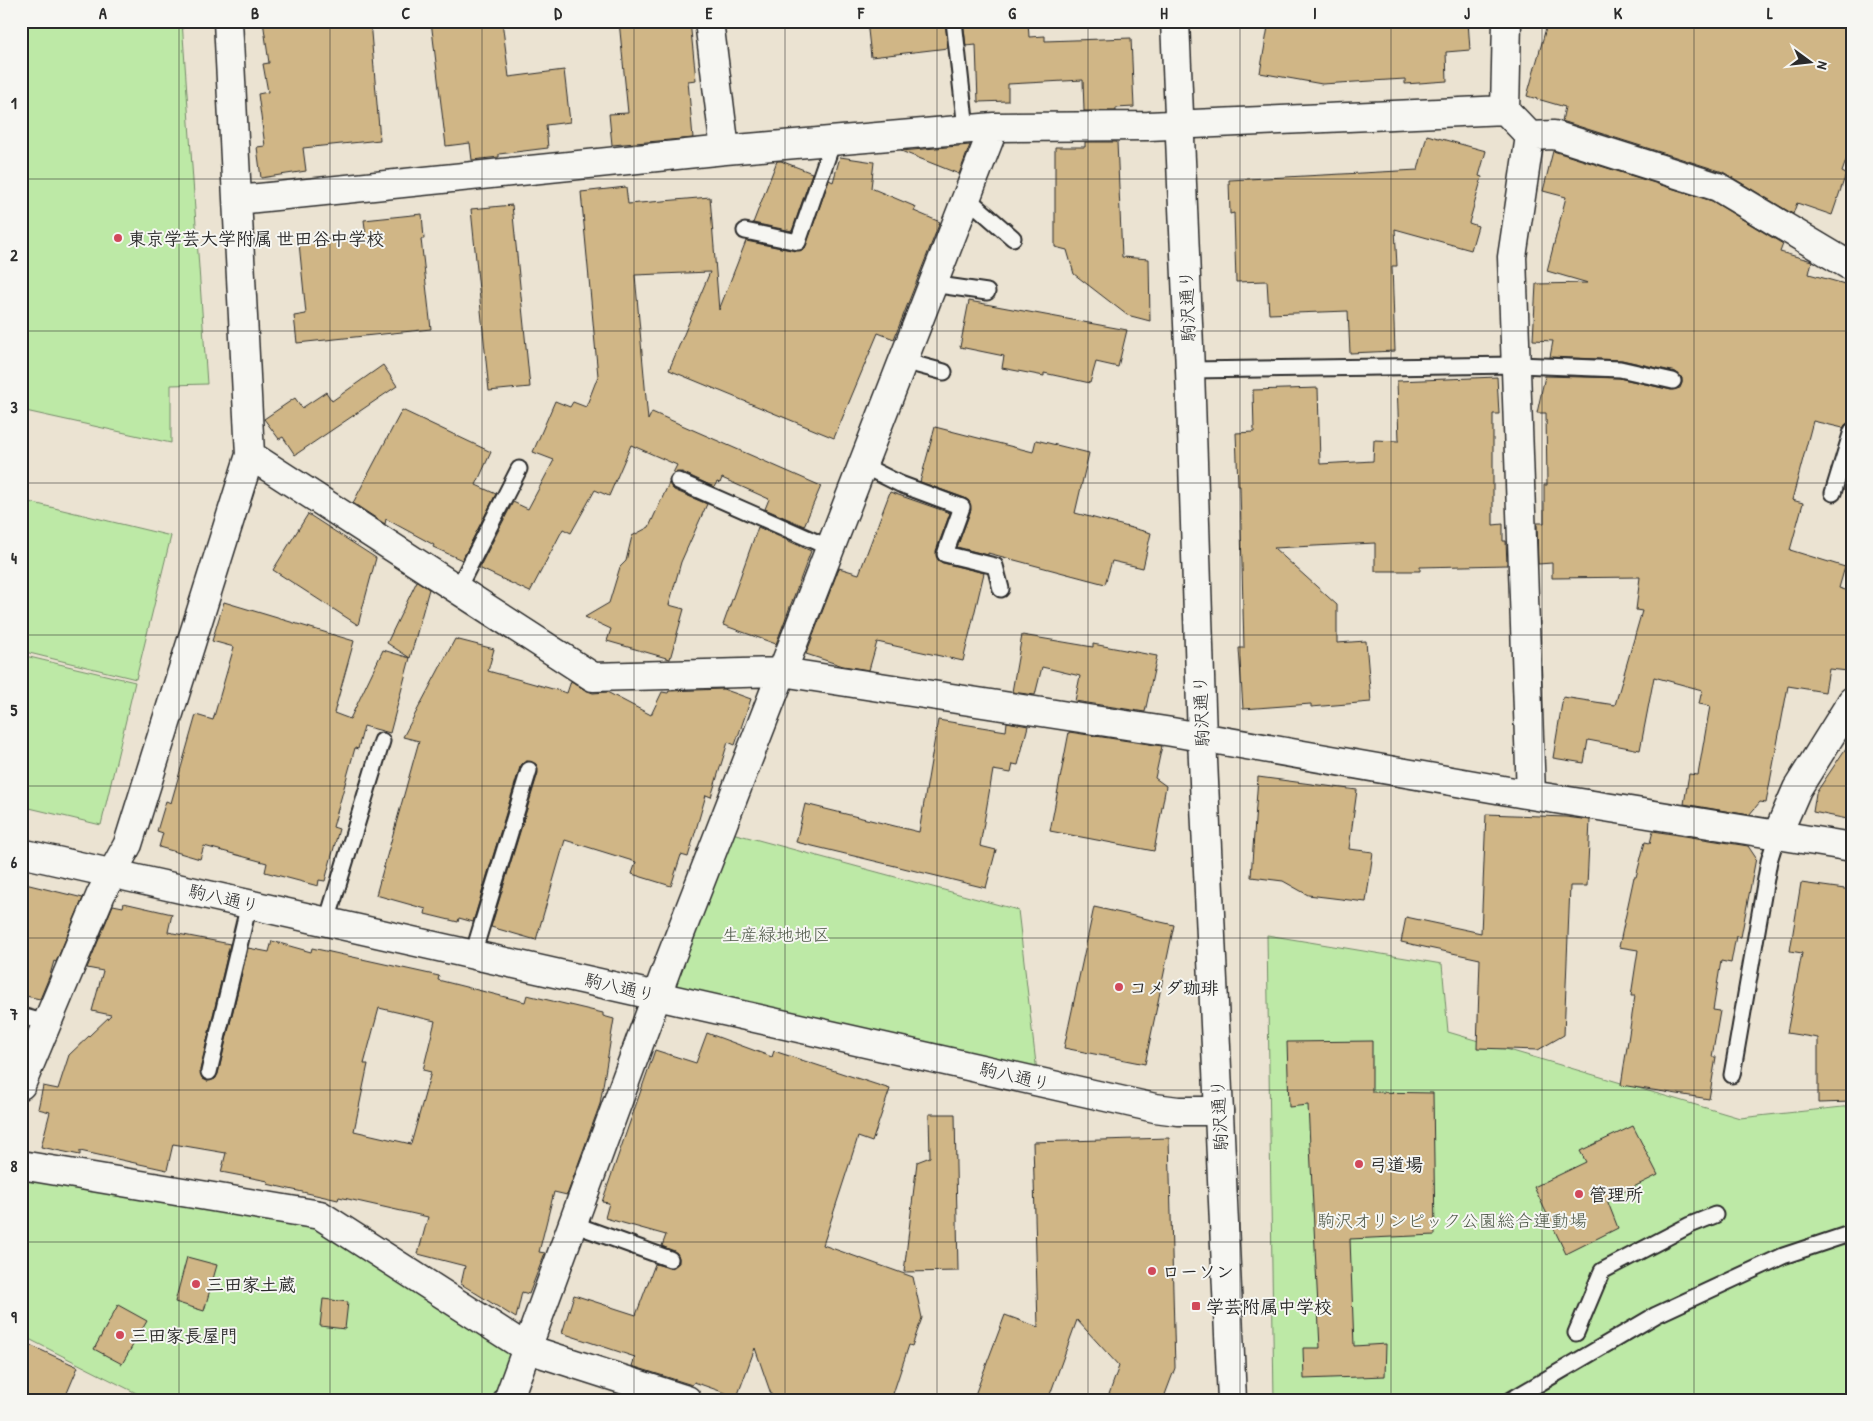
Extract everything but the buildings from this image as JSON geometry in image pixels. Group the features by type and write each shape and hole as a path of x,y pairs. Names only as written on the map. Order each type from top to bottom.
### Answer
{"street":[{"path":"21,1085 101,894 128,844 250,455 228,21"},
{"path":"709,21 725,150"},
{"name":"駒沢通り","path":"1176,21 1202,738 1232,1400"},
{"path":"1507,21 1505,110 1530,136 1554,135 1718,187 1852,267"},
{"path":"238,200 725,150 994,127 1179,124 1505,110"},
{"path":"508,1400 656,995 994,127"},
{"path":"1530,136 1512,257 1531,795"},
{"path":"250,455 593,677 782,672 1202,738 1531,795 1852,847"},
{"path":"1777,835 1797,789 1852,700"},
{"name":"駒八通り","path":"21,853 1155,1108 1178,1111 1219,1111"},
{"path":"21,1165 320,1215 528,1349 687,1400"}],"lane":[{"path":"954,21 966,130"},
{"path":"745,231 798,242 833,141"},
{"path":"966,197 1013,238"},
{"path":"932,284 987,292"},
{"path":"903,361 944,372"},
{"path":"1190,370 1516,365 1620,369 1673,380"},
{"path":"1833,493 1852,431"},
{"path":"862,465 900,484 962,507 945,554 995,566 1001,589"},
{"path":"457,590 519,469"},
{"path":"678,482 830,548"},
{"path":"327,921 382,741"},
{"path":"474,954 529,770"},
{"path":"1732,1075 1769,861 1777,835"},
{"path":"209,1072 249,904"},
{"path":"21,1016 47,1023"},
{"path":"1576,1332 1602,1271 1690,1225 1715,1215"},
{"path":"573,1224 670,1259"},
{"path":"1511,1400 1656,1315 1782,1256 1852,1233"}],"green space":[{"path":"21,21 182,21 207,384 171,385 171,443 21,410"},
{"path":"21,500 171,536 136,679 21,651"},
{"path":"21,655 135,682 101,825 21,806"},
{"name":"生産緑地地区","path":"721,830 1018,910 1038,1081 656,995"},
{"name":"駒沢オリンピック公園総合運動場","path":"1267,935 1442,964 1448,1032 1740,1118 1852,1106 1852,1400 1274,1400"},
{"path":"21,1165 320,1215 528,1349 508,1400 150,1400 21,1335"}],"place":[{"name":"東京学芸大学附属 世田谷中学校","path":"118,238"},
{"name":"コメダ珈琲","path":"1119,987"},
{"name":"弓道場","path":"1359,1164"},
{"name":"管理所","path":"1579,1194"},
{"name":"ローソン","path":"1152,1271"},
{"name":"三田家土蔵","path":"196,1284"},
{"name":"学芸附属中学校","path":"1196,1306"},
{"name":"三田家長屋門","path":"120,1335"}]}
